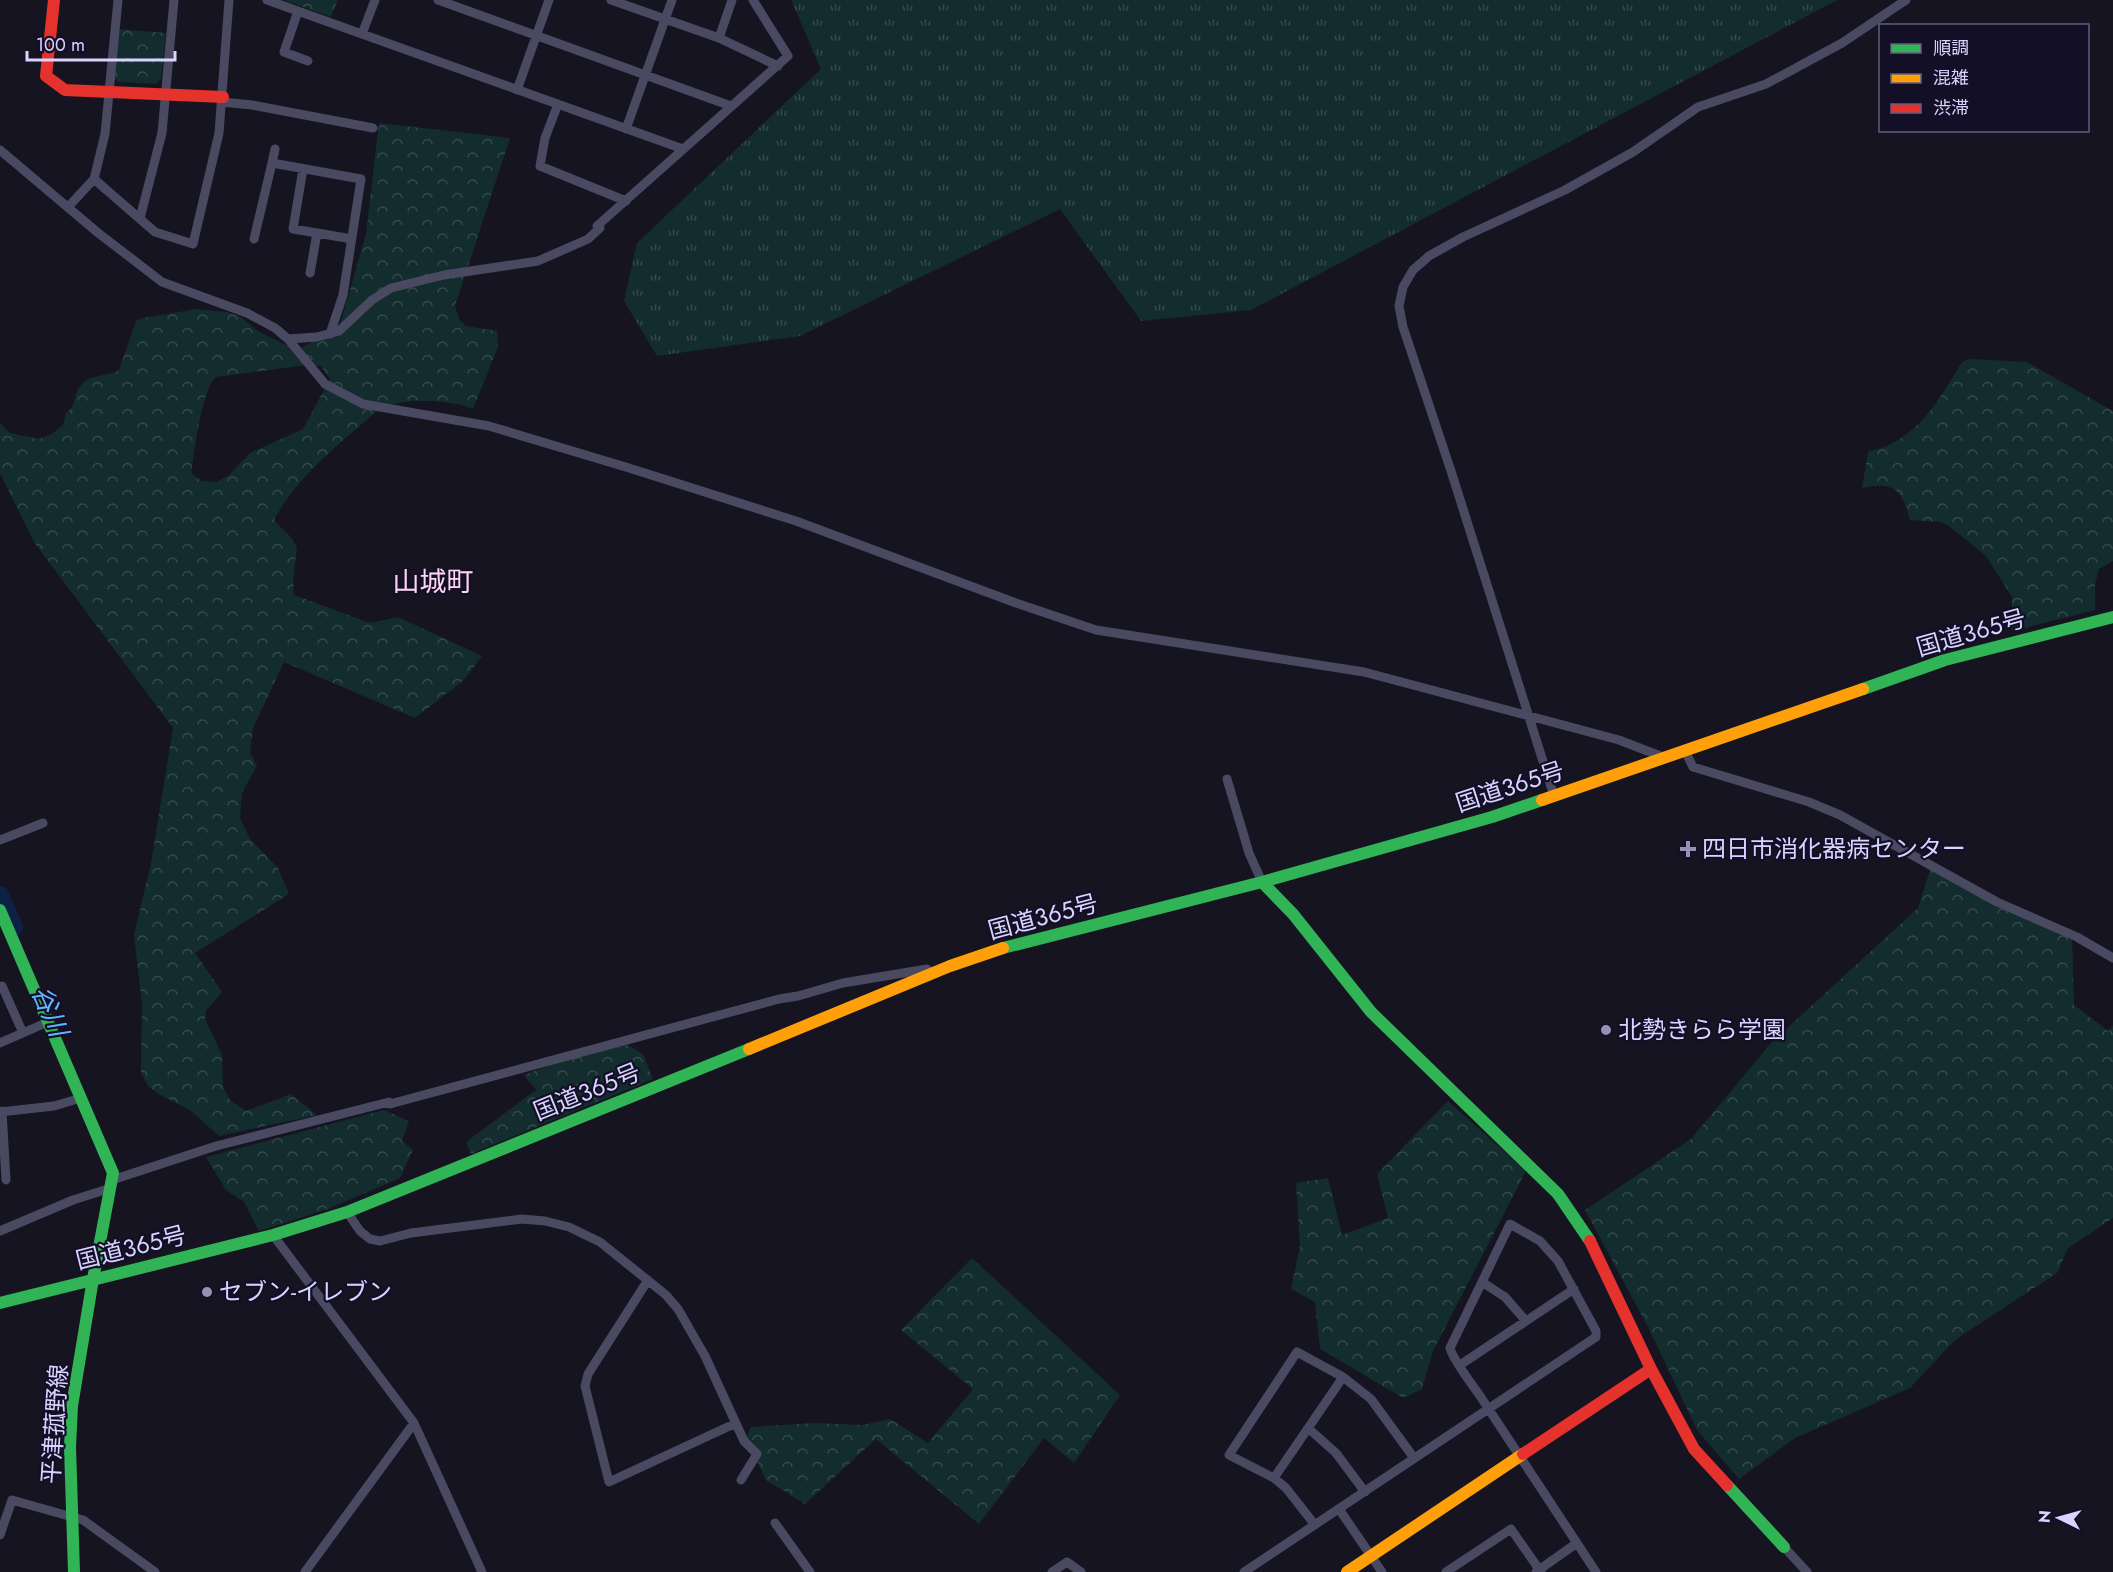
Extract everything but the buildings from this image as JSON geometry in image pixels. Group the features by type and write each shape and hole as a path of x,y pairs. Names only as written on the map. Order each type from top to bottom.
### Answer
{"main road":[{"path":"54,0 46,76 65,90 165,94 222,100"},
{"name":"国道365号","path":"0,1303 273,1235 346,1212 950,966 1012,945 1262,882 1492,817 1945,660 2113,617"},
{"path":"1262,882 1293,914 1371,1012 1558,1194 1592,1243 1651,1370 1694,1449 1784,1547"},
{"path":"0,910 112,1173 111,1184"},
{"name":"平津菰野線","path":"75,1572 70,1447 72,1406 111,1184"},
{"path":"1347,1572 1651,1370"}],"street":[{"path":"69,206 94,179 105,134 118,0"},
{"path":"140,218 162,133 174,0"},
{"path":"94,179 155,232 193,244 219,133 229,0"},
{"path":"267,0 683,150"},
{"path":"362,34 375,0"},
{"path":"438,0 731,106"},
{"path":"518,90 549,0"},
{"path":"610,0 718,38 778,66"},
{"path":"626,129 672,0"},
{"path":"718,38 732,0"},
{"path":"288,339 339,331 372,300 391,288 444,275 529,264 593,236 600,228 597,226 788,56 753,0"},
{"path":"1554,796 1403,327 1399,306 1404,287 1413,270 1429,256 1463,237 1575,185 1633,152 1698,107 1766,84 1842,43 1906,0"},
{"path":"298,11 284,52 308,61"},
{"path":"222,100 373,128"},
{"path":"558,104 545,138 540,166 626,201"},
{"path":"254,239 275,149"},
{"path":"0,150 97,232 162,282 247,312 275,327 288,339 325,384 363,404 489,426 629,468 796,521 1096,630 1364,672 1619,740 1665,758"},
{"path":"272,163 361,179 343,295 330,334"},
{"path":"303,169 293,229 352,239"},
{"path":"310,273 317,233"},
{"path":"1685,751 1693,767 1809,802 1840,815 1997,902 2077,937 2113,958"},
{"path":"1227,778 1249,853 1262,882"},
{"path":"0,840 44,823"},
{"path":"0,1231 111,1184 216,1146 445,1090 607,1044 843,983 950,966"},
{"path":"2,986 23,1033"},
{"path":"0,1043 48,1022"},
{"path":"6,1180 1,1111 54,1106 81,1098"},
{"path":"346,1212 360,1232 370,1239 380,1241 411,1233 522,1219 546,1221 570,1227 600,1242 666,1295 678,1309 705,1356 734,1424 744,1441 757,1454 741,1480"},
{"path":"1244,1572 1365,1492 1414,1458 1489,1409 1596,1337 1596,1331 1558,1261 1530,1234 1510,1224 1450,1348 1460,1365 1489,1409 1520,1457 1596,1572"},
{"path":"273,1235 414,1423 482,1572"},
{"path":"648,1280 588,1374 585,1386 609,1482 734,1424"},
{"path":"1482,1282 1505,1297 1526,1321"},
{"path":"1460,1365 1574,1290"},
{"path":"1315,1525 1291,1493 1274,1478 1229,1455 1297,1352 1343,1377 1371,1399 1414,1458"},
{"path":"1274,1478 1343,1377"},
{"path":"304,1572 414,1423"},
{"path":"1308,1428 1336,1453 1365,1492"},
{"path":"0,1535 12,1500 83,1520 155,1572"},
{"path":"1339,1509 1382,1572"},
{"path":"775,1522 810,1572"},
{"path":"1446,1572 1511,1529 1539,1571 1577,1543"},
{"path":"1784,1547 1808,1572"},
{"path":"1052,1572 1066,1562 1081,1572"}],"green space":[{"path":"283,0 338,0 331,17"},
{"path":"791,0 1837,0 1251,310 1141,321 1060,209 800,336 657,356 624,301 637,243 821,69"},
{"path":"119,29 166,33 161,79 156,84 118,82 114,78"},
{"path":"379,123 510,138 455,306 460,321 466,326 497,331 498,347 473,409 439,401 413,401 379,409 308,474 274,520 293,540 297,548 293,579 294,595 370,623 398,617 482,656 464,680 415,718 284,662 253,728 250,752 257,766 242,792 240,818 250,839 278,868 289,894 195,953 222,992 206,1011 205,1019 222,1055 223,1087 230,1100 246,1111 291,1094 317,1115 219,1136 190,1110 160,1095 148,1086 141,1073 142,1004 134,935 151,863 173,728 34,542 0,473 0,423 10,433 39,439 52,434 63,425 66,413 72,407 82,384 90,379 119,370 136,321 143,318 197,309 227,312 241,317 259,332 297,350 339,328 366,234","holes":["306,365 321,366 330,379 303,429 250,453 229,475 216,482 201,481 191,473 206,394 216,377"]},
{"path":"1969,359 2027,362 2113,411 2113,561 2099,569 2095,584 2095,610 2012,631 2012,597 1986,556 1941,522 1910,520 1900,494 1895,490 1882,486 1862,488 1868,452 1891,444 1914,428 1948,386 1962,362"},
{"path":"1930,870 2072,938 2074,1005 2108,1031 2113,1026 2113,1218 2068,1248 2057,1273 1955,1340 1910,1388 1795,1438 1739,1479 1697,1430 1650,1331 1585,1210 1691,1139 1771,1043 1918,908"},
{"path":"628,1045 643,1054 653,1079 471,1154 466,1142 536,1090 524,1075 578,1055"},
{"path":"1448,1101 1526,1171 1433,1351 1422,1389 1403,1398 1320,1349 1315,1302 1291,1289 1300,1246 1296,1183 1328,1178 1342,1235 1388,1218 1377,1174"},
{"path":"384,1110 409,1121 402,1141 413,1150 400,1178 328,1209 259,1231 244,1202 226,1190 206,1157"},
{"path":"972,1258 1120,1395 1074,1463 1044,1438 979,1524 876,1439 805,1504 766,1480 746,1438 751,1427 815,1423 863,1425 890,1419 928,1443 973,1389 901,1330"}],"waterway":[{"name":"谷川","path":"0,895 14,927"}],"traffic: fast":[{"path":"1863,689 1945,660 2113,617"},
{"path":"1003,948 1262,882 1492,817 1542,800"},
{"path":"1262,882 1293,914 1371,1012 1558,1194 1590,1241"},
{"path":"0,910 113,1173 93,1279"},
{"path":"0,1303 273,1235 347,1212 749,1049"},
{"path":"74,1572 70,1447 72,1406 93,1279"},
{"path":"1727,1485 1784,1547"}],"traffic: slow":[{"path":"1542,800 1863,689"},
{"path":"749,1049 950,966 1003,948"},
{"path":"1347,1572 1523,1454"}],"traffic: jam":[{"path":"54,0 46,76 65,90 223,97"},
{"path":"1590,1241 1651,1369 1694,1449 1727,1485"},
{"path":"1523,1454 1651,1369"}],"place":[{"name":"四日市消化器病センター","path":"1688,849"},
{"name":"北勢きらら学園","path":"1606,1030"},
{"name":"セブン-イレブン","path":"207,1292"}],"district":[{"name":"山城町","path":"433,582"}]}
